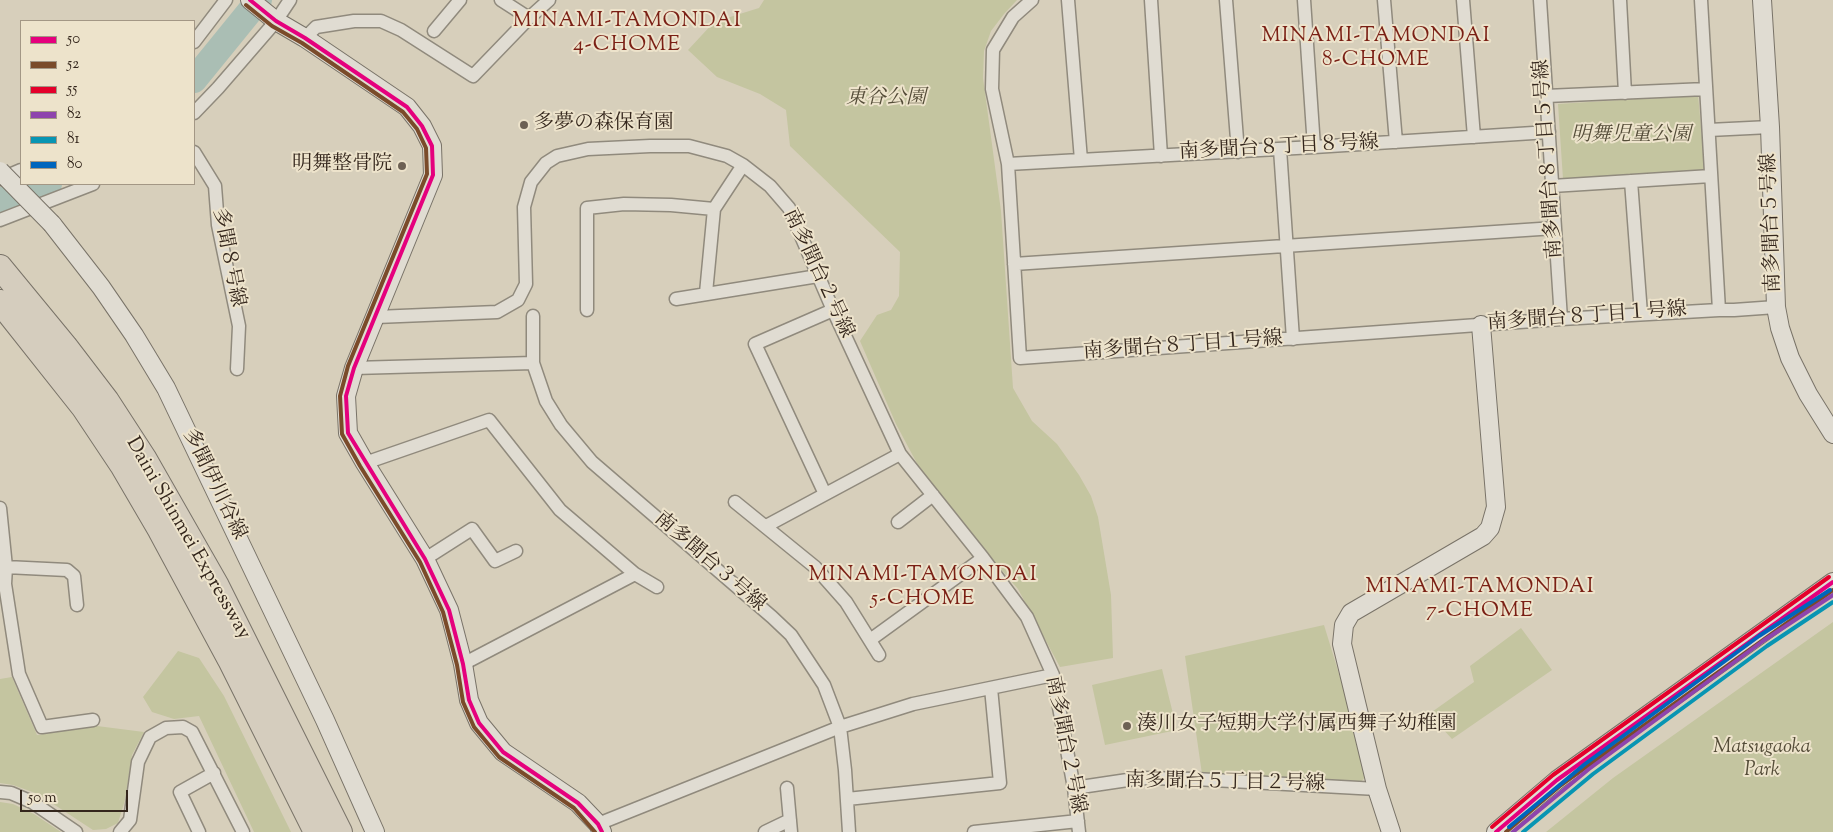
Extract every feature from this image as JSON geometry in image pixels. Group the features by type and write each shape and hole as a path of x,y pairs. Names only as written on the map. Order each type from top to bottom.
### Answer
{"highway":[{"name":"Daini Shinmei Expressway","path":"0,267 107,401 144,458 217,586 340,832"},
{"name":"Daini Shinmei Expressway","path":"0,302 84,408 160,530 230,660 316,832"}],"street":[{"path":"195,41 226,0"},
{"path":"250,0 276,21 306,38 407,106 422,126 432,146 432,175 354,368 346,396 348,433 425,559 450,610 470,700 479,723 503,752 578,803 600,828 840,727 913,704 1053,675"},
{"path":"195,111 218,88 276,21 290,0"},
{"path":"434,31 460,0"},
{"path":"501,0 528,18"},
{"path":"306,38 316,27 354,21 381,21 401,30 473,76 528,18 550,0"},
{"name":"南多聞台８丁目１号線","path":"1032,0 1013,17 993,50 992,89 1008,164 1020,358 1561,319 1776,307"},
{"path":"1068,0 1081,160"},
{"path":"1151,0 1161,156"},
{"path":"1226,0 1238,152"},
{"path":"1304,0 1314,147"},
{"path":"1384,0 1396,142"},
{"path":"1463,0 1474,137"},
{"name":"南多聞台８丁目５号線","path":"1540,0 1561,319"},
{"path":"1620,0 1626,92"},
{"path":"1701,0 1719,310"},
{"name":"南多聞台５号線","path":"1762,0 1770,127 1776,307 1780,328 1790,358 1808,394 1831,427"},
{"path":"1546,96 1706,89"},
{"path":"1709,130 1770,127"},
{"name":"南多聞台８丁目８号線","path":"1008,164 1238,152 1549,132"},
{"name":"南多聞台２号線","path":"376,317 497,312 518,300 526,284 524,207 531,182 546,164 557,156 588,149 689,146 727,156 743,165 770,186 789,208 833,310 900,454 983,558 1027,617 1053,675 1074,788 1079,826"},
{"path":"1280,149 1293,339"},
{"name":"多聞８号線","path":"195,154 215,186 218,225 239,326 237,369"},
{"path":"706,293 714,209 743,165"},
{"path":"0,179 20,170"},
{"name":"多聞伊川谷線","path":"0,171 52,224 101,286 166,388 325,720 375,832"},
{"path":"1552,186 1711,176"},
{"path":"1631,181 1641,314"},
{"path":"0,220 89,185"},
{"path":"587,310 587,208 624,204 671,205 714,209"},
{"path":"1014,264 1554,228"},
{"path":"676,299 818,276"},
{"path":"825,494 755,344 833,310"},
{"name":"南多聞台３号線","path":"533,316 532,363 546,401 561,424 592,462 772,616 791,635 824,685 840,727 849,832"},
{"path":"1391,832 1377,789 1342,644 1344,626 1351,612 1483,536 1490,528 1496,507 1481,325"},
{"path":"354,368 532,363"},
{"path":"365,463 489,420 560,510 635,574 657,587"},
{"path":"766,526 900,454"},
{"path":"898,522 933,495"},
{"path":"735,502 815,568 846,602 879,655"},
{"path":"0,508 6,567 5,584 19,674 42,727 93,720"},
{"path":"425,559 472,529 495,561 516,551"},
{"path":"870,640 983,558"},
{"path":"6,567 67,570 74,576 77,605"},
{"path":"463,664 635,574"},
{"path":"1496,832 1557,780 1833,582"},
{"path":"1513,832 1589,769 1763,641 1833,595"},
{"path":"847,798 1000,783 991,688"},
{"path":"120,832 130,820 138,762 150,736 166,728 183,727 192,732 244,832"},
{"path":"199,832 180,792 214,773"},
{"name":"南多聞台５丁目２号線","path":"1074,788 1141,778 1195,779 1377,789"},
{"path":"765,832 791,826 787,788"},
{"path":"0,792 11,793 32,802 76,832"},
{"path":"974,832 1079,826"}],"green space":[{"name":"東谷公園","path":"764,0 1017,0 991,31 984,51 983,78 1001,211 1013,388 1032,421 1057,444 1091,496 1098,517 1111,595 1113,658 1060,667 1018,589 929,486 896,424 860,341 877,315 891,310 899,296 900,252 790,146 786,110 760,94 717,77 688,50 714,22 759,8"},
{"name":"明舞児童公園","path":"1698,95 1705,170 1563,179 1558,104"},
{"name":"Matsugaoka Park","path":"1833,622 1833,832 1546,832 1613,778"},
{"path":"1324,625 1369,772 1361,782 1202,774 1185,656"},
{"path":"1521,628 1552,670 1452,739 1429,714 1474,682 1470,666"},
{"path":"178,651 199,658 224,696 291,832 254,832 199,716 174,719 152,712 143,697"},
{"path":"1162,669 1177,730 1105,745 1092,685"},
{"path":"12,677 37,735 97,726 144,732 132,755 125,800 118,823 106,829 93,830 38,794 13,785 0,783 0,679"},
{"path":"0,802 13,804 34,814 61,832 0,832"}],"waterway":[{"path":"195,79 259,0"},
{"path":"0,201 46,185"}],"transit line":[{"name":"50","path":"250,0 276,21 305,38 407,107 422,126 432,146 433,175 354,368 346,396 348,433 425,559 449,610 463,664 469,700 479,723 503,752 578,803 598,824 602,832"},
{"name":"52","path":"246,5 272,26 302,43 403,112 417,129 426,148 427,174 348,366 340,396 342,434 420,562 443,612 457,665 463,702 474,727 499,757 574,808 595,832"},
{"name":"55","path":"1492,827 1553,775 1829,577"},
{"name":"50","path":"1496,832 1557,780 1833,582"},
{"name":"80","path":"1509,827 1585,764 1759,636 1830,590"},
{"name":"52","path":"1506,832 1561,785 1833,590"},
{"name":"82","path":"1513,832 1589,769 1763,641 1833,595"},
{"name":"81","path":"1523,832 1593,774 1767,646 1833,602"}],"place":[{"name":"多夢の森保育園","path":"524,125"},
{"name":"明舞整骨院","path":"402,166"},
{"name":"湊川女子短期大学付属西舞子幼稚園","path":"1127,726"}],"district":[{"name":"MINAMI-TAMONDAI 4-CHOME","path":"627,34"},
{"name":"MINAMI-TAMONDAI 8-CHOME","path":"1376,49"},
{"name":"MINAMI-TAMONDAI 5-CHOME","path":"923,588"},
{"name":"MINAMI-TAMONDAI 7-CHOME","path":"1480,600"}]}
